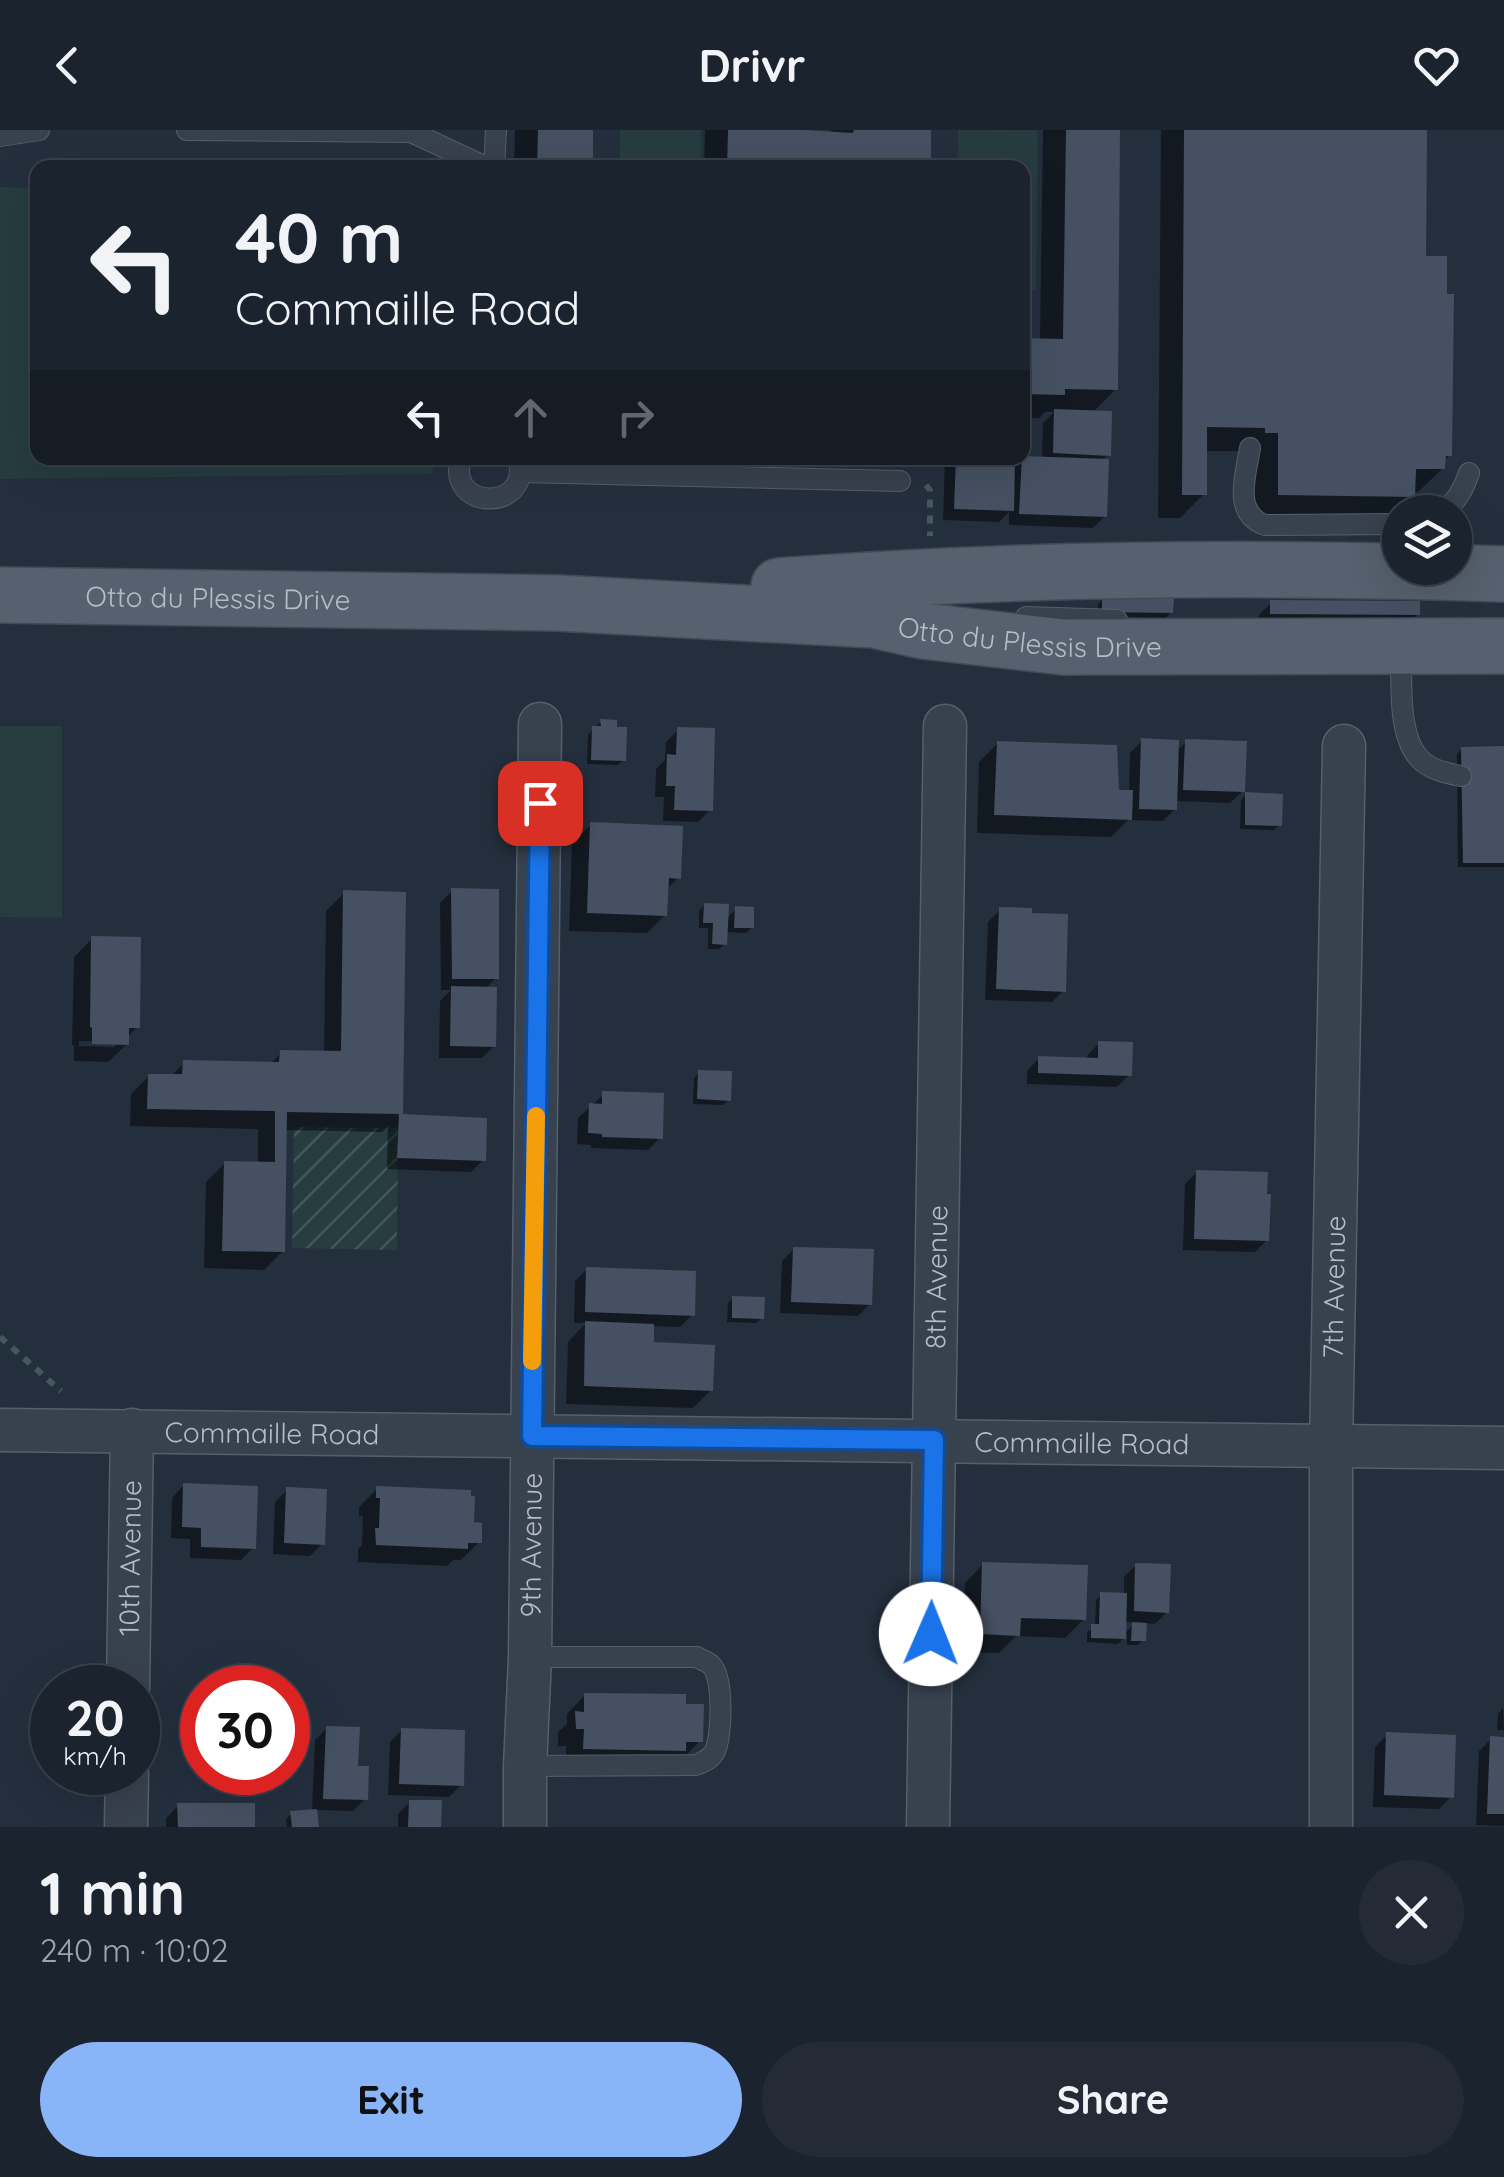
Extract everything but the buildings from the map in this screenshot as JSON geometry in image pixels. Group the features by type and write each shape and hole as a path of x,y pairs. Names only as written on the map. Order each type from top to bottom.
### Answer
{"main road":[{"name":"Otto du Plessis Drive","path":"0,595 557,603 871,600 930,577 1163,569 1504,574"},
{"name":"Otto du Plessis Drive","path":"871,600 923,631 1063,646 1504,646"}],"street":[{"name":"9th Avenue","path":"525,1827 540,724"},
{"name":"8th Avenue","path":"928,1827 945,726"},
{"name":"7th Avenue","path":"1331,1827 1331,1447 1344,746"},
{"name":"Commaille Road","path":"0,1430 1504,1448"},
{"name":"10th Avenue","path":"128,1665 132,1430"},
{"path":"126,1827 127,1795"}],"lane":[{"path":"0,136 39,130"},
{"path":"187,130 414,131 474,160"},
{"path":"492,160 496,130"},
{"path":"1250,448 1243,498 1247,514 1256,522 1382,524"},
{"path":"458,465 460,481 470,493 484,499 498,498 511,491 519,478 519,465 900,481"},
{"path":"1460,495 1469,473"},
{"path":"871,600 1135,590"},
{"path":"1387,591 1504,592"},
{"path":"871,600 996,617 1134,621"},
{"path":"1298,626 1504,630"},
{"path":"1401,646 1404,728 1417,757 1434,770 1462,776"},
{"path":"525,1766 696,1765 714,1754 719,1737 720,1681 712,1666 697,1657 530,1658"}],"path":[{"path":"900,481 922,482 930,490 930,577"},
{"path":"0,1337 64,1394"}],"green space":[{"path":"620,130 701,130 701,160 620,160"},
{"path":"958,130 1038,130 1036,290 1030,290 1030,160 958,160"},
{"path":"0,187 30,188 30,465 433,465 433,474 0,479"},
{"path":"0,726 62,726 62,918 0,917"},
{"path":"294,1127 398,1128 397,1250 292,1248"}],"slow traffic":[{"path":"532,1361 536,1116"}],"route":[{"path":"540,803 532,1436 934,1440 931,1634"}]}
